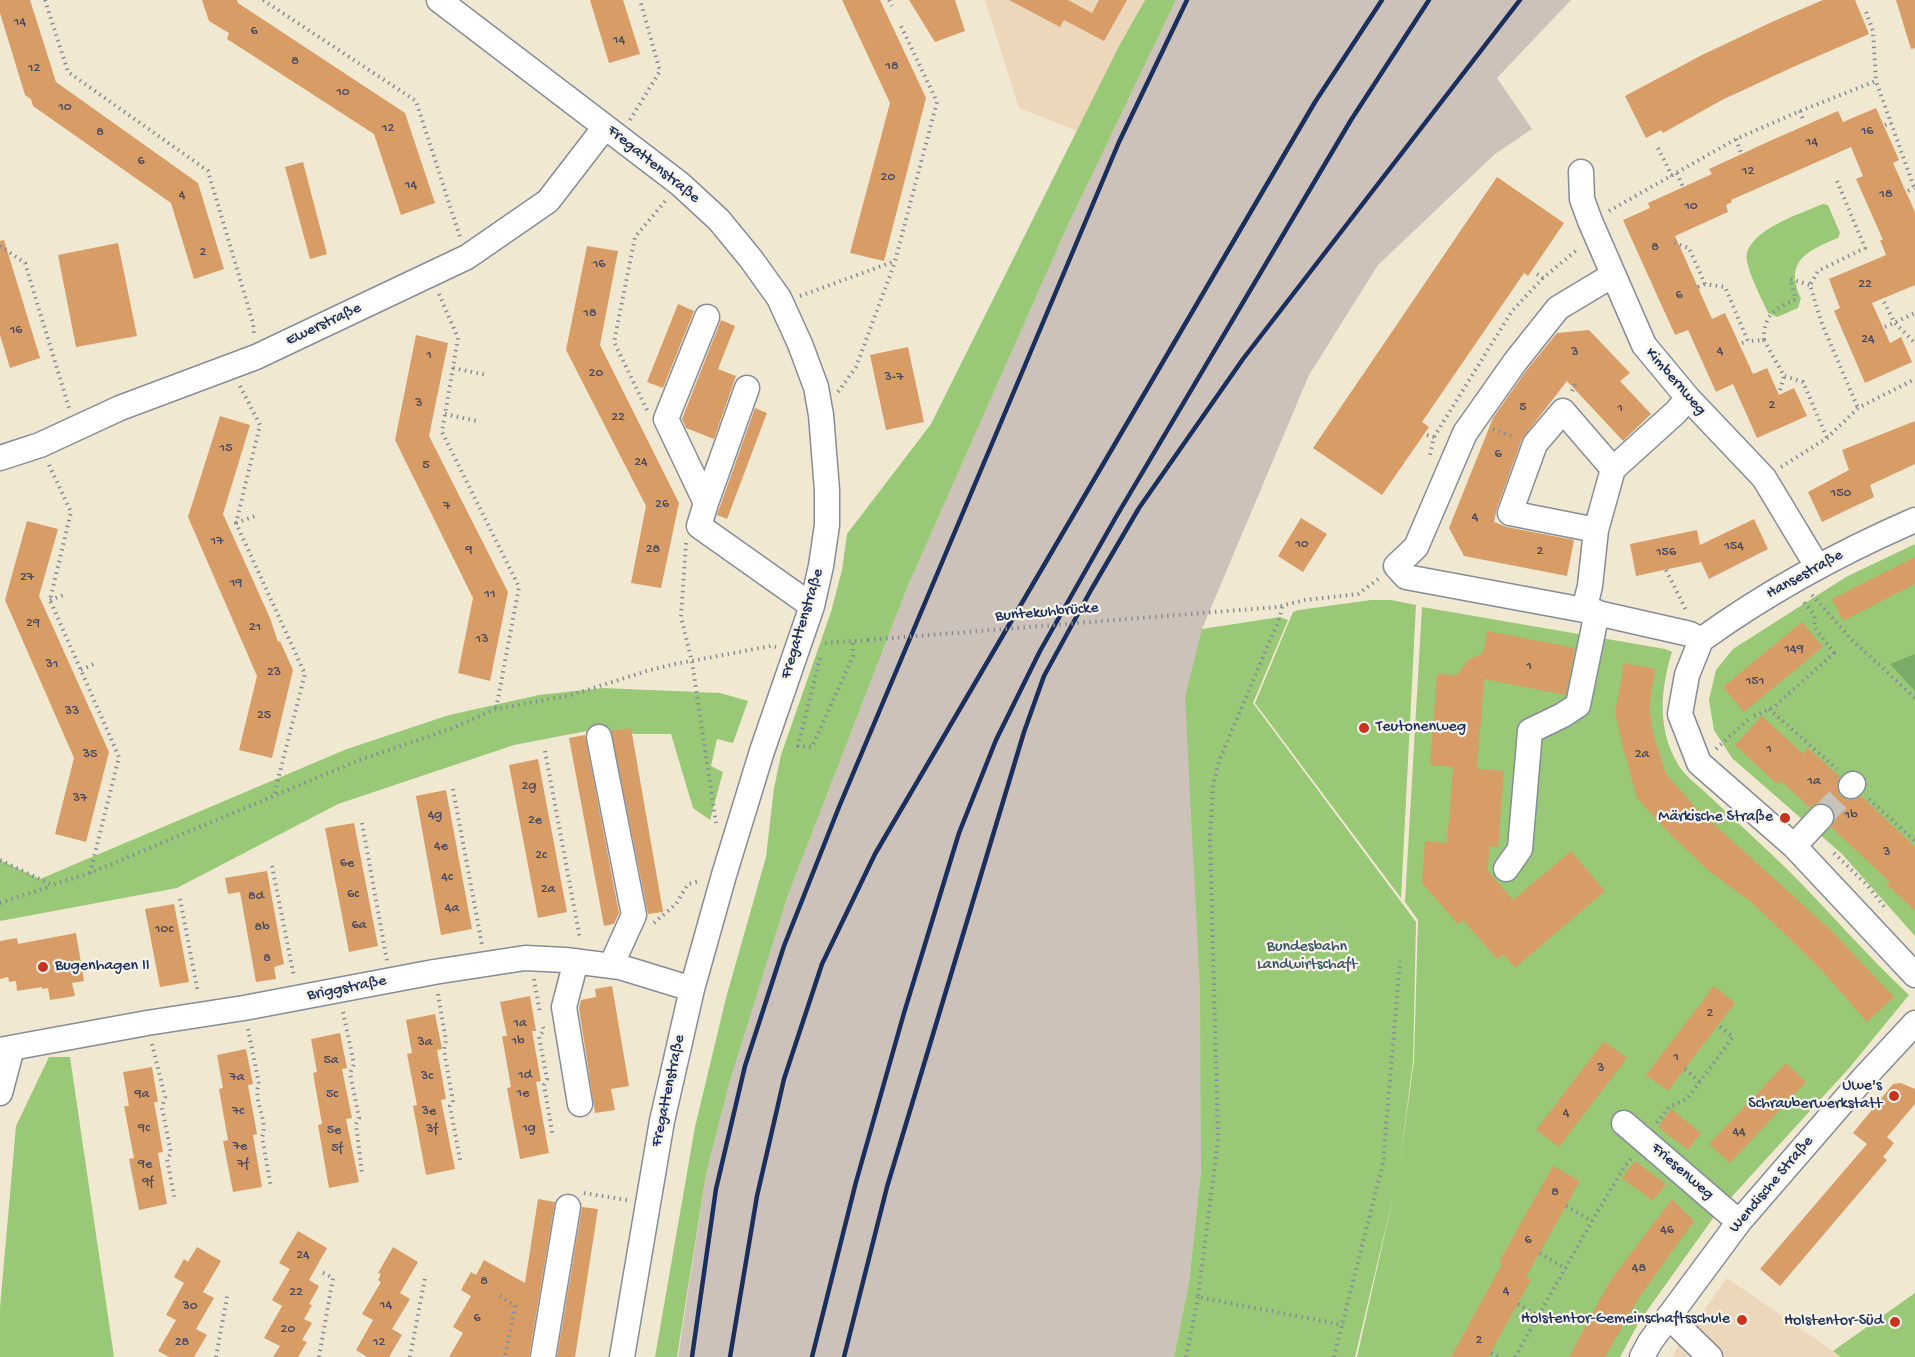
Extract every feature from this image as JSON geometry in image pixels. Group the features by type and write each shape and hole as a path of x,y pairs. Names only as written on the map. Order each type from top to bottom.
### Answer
{"street":[{"name":"Fregattenstraße","path":"439,0 680,184 720,220 779,298 816,387 821,415 826,459 827,525 822,566 812,606 762,752 724,875 692,988 662,1121 622,1357"},
{"name":"Ewerstraße","path":"2,455 40,445 120,408 256,357 466,257 548,201 611,132"},
{"name":"Kimbernweg","path":"1581,172 1582,199 1644,345 1688,398 1764,478 1817,566"},
{"path":"1613,275 1558,308 1515,362 1465,434 1416,547 1396,566 1406,577 1591,611 1690,634 1701,640 1687,675 1680,714 1699,763 1794,846 1915,975"},
{"path":"706,503 666,419 707,317"},
{"path":"747,388 699,526 812,606"},
{"path":"1506,869 1520,849 1530,731 1578,705 1591,611 1590,585 1596,530 1613,469 1688,398"},
{"path":"1596,530 1510,513 1535,444 1563,411 1613,469"},
{"name":"Hansestraße","path":"1701,640 1744,609 1792,580 1915,520"},
{"path":"599,736 634,915 611,966"},
{"path":"1794,846 1821,817"},
{"name":"Briggstraße","path":"6,1049 434,972 530,958 611,966 692,988"},
{"path":"580,962 564,1007 580,1104"},
{"name":"Wendische Straße","path":"1642,1357 1650,1342 1739,1222 1915,1023"},
{"path":"0,1093 6,1049"},
{"name":"Friesenweg","path":"1624,1123 1739,1222"},
{"path":"543,1357 568,1207"},
{"path":"1669,1317 1710,1357"}],"path":[{"path":"45,0 68,72 208,171 253,323 256,357"},
{"path":"263,0 416,101 466,257"},
{"path":"611,132 636,112 660,71 640,0"},
{"path":"889,0 892,6"},
{"path":"1866,12 1873,31 1876,81 1915,189 1908,191"},
{"path":"821,415 856,368 895,261 937,102 901,26"},
{"path":"1434,437 1512,311 1544,278 1581,247 1594,230 1672,176 1736,140 1800,111 1876,81"},
{"path":"1800,111 1804,122"},
{"path":"1885,125 1891,123"},
{"path":"1736,140 1741,153"},
{"path":"1658,148 1672,176"},
{"path":"1677,173 1683,187"},
{"path":"1837,181 1865,248 1818,271 1810,285 1822,324 1858,408"},
{"path":"650,417 614,342 635,237 680,184"},
{"path":"1674,243 1689,248 1705,284"},
{"path":"0,246 25,263 75,429"},
{"path":"779,298 804,295 895,261"},
{"path":"430,274 458,338 442,432 519,587 496,709"},
{"path":"1537,274 1544,278"},
{"path":"1810,285 1790,279 1796,299 1774,309 1763,330 1764,340 1784,376 1803,382 1827,438"},
{"path":"1698,287 1705,284 1725,287 1748,341"},
{"path":"1884,302 1894,322 1915,343"},
{"path":"1886,327 1915,313"},
{"path":"1742,343 1764,340"},
{"path":"230,366 260,425 236,523 305,674 274,795"},
{"path":"453,368 487,375"},
{"path":"1780,390 1784,376"},
{"path":"1764,478 1827,438 1858,408 1915,379"},
{"path":"445,414 477,421"},
{"path":"40,445 71,512 50,600 119,757 90,873"},
{"path":"236,523 258,515"},
{"path":"686,541 681,617 692,662 717,827"},
{"name":"Buntekuhbrücke","path":"825,643 1282,606 1305,600 1358,594 1396,566"},
{"path":"1666,570 1687,612"},
{"path":"1792,580 1915,698"},
{"path":"1754,716 1774,707 1833,653 1815,628 1814,614 1792,580"},
{"path":"50,600 66,594"},
{"path":"1186,1357 1198,1297 1218,1140 1209,837 1213,785 1219,761 1280,617 1282,606"},
{"path":"825,643 814,676 798,746 812,747 852,656 853,642"},
{"path":"0,903 90,873 357,760 450,729 496,709 572,695 650,670 771,646 812,658 816,646 825,643"},
{"path":"81,670 96,663"},
{"path":"1699,763 1749,719"},
{"path":"544,751 580,962"},
{"path":"453,789 485,964"},
{"path":"362,823 390,981"},
{"path":"0,860 52,885"},
{"path":"272,866 298,998"},
{"path":"650,927 676,904 688,884 724,875"},
{"path":"180,899 202,1014"},
{"path":"530,958 544,1030 539,1037 547,1079 544,1085 553,1137"},
{"path":"1334,1357 1383,1163 1400,961"},
{"path":"434,972 446,1041 444,1050 453,1102 450,1106 460,1160"},
{"path":"339,990 354,1064 350,1073 359,1118 356,1124 362,1173"},
{"path":"244,1008 259,1084 256,1090 265,1131 262,1137 271,1187"},
{"path":"147,1023 165,1097 162,1108 171,1153 166,1159 175,1201"},
{"path":"1515,1357 1620,1174 1668,1107 1687,1099 1733,1037 1718,1025"},
{"path":"1685,1069 1700,1082"},
{"path":"568,1207 582,1193 647,1204"},
{"path":"1566,1206 1592,1221"},
{"path":"1540,1253 1566,1269"},
{"path":"319,1357 333,1278 320,1271"},
{"path":"410,1357 425,1278"},
{"path":"216,1357 228,1292"},
{"path":"500,1296 515,1306 505,1357"},
{"path":"1198,1297 1343,1325"},
{"path":"1518,1305 1538,1316"},
{"path":"1491,1353 1499,1357"}],"shaded area":[{"path":"985,0 1145,0 1119,46 1077,131 1019,108"},
{"path":"1176,0 1571,0 1497,78 1532,129 1495,154 1378,265 1309,375 1202,629 1201,1171 1189,1282 1174,1357 678,1357 706,1174 730,1081 788,895 907,588 1067,227"},
{"name":"Holstentor-Gemeinschaftsschule","path":"1727,1278 1833,1351 1915,1293 1915,1357 1672,1357"}],"green space":[{"path":"1145,0 1176,0 1067,227 907,588 788,895 730,1081 706,1174 677,1357 655,1357 695,1127 726,998 766,857 774,788 781,755 831,612 842,570 847,534 931,424 1119,46"},
{"path":"1823,204 1828,205 1840,233 1838,238 1817,247 1797,266 1796,285 1801,298 1798,308 1777,317 1768,313 1748,267 1748,251 1754,241 1775,225"},
{"path":"1915,544 1915,936 1842,854 1732,758 1714,730 1709,700 1716,670 1733,649 1846,577"},
{"path":"1371,600 1391,600 1416,605 1401,898 1255,703 1293,612"},
{"name":"Bundesbahn Landwirtschaft","path":"1422,607 1672,652 1665,681 1663,710 1667,739 1679,766 1788,870 1909,995 1850,1067 1716,1214 1639,1322 1620,1357 1357,1357 1395,1189 1355,1357 1174,1357 1189,1282 1201,1171 1200,989 1185,697 1202,629 1280,617 1288,620 1253,703 1416,922 1413,1062 1399,1169 1414,1061 1418,920 1405,902"},
{"path":"1915,654 1915,691 1890,664"},
{"path":"602,688 720,693 748,701 733,743 717,739 711,766 723,772 710,820 693,808 671,734 592,730 514,745 338,804 177,888 0,921 0,860 40,879 347,749 449,715 539,695"},
{"path":"49,1057 70,1057 114,1357 0,1357 0,1308 16,1126"},
{"name":"Holstentor-Süd","path":"1915,1293 1915,1357 1841,1357 1833,1351"}],"building":[{"path":"0,0 30,0 56,82 198,183 224,269 194,279 171,203 33,106 31,99 25,95 0,13"},
{"path":"202,0 237,0 238,3 405,113 435,203 401,215 374,134 227,39 229,33 209,21"},
{"path":"590,0 623,0 640,54 609,63"},
{"path":"842,0 880,0 926,98 884,261 850,253 890,103"},
{"path":"909,0 955,0 965,31 935,42"},
{"path":"1009,0 1068,0 1092,13 1099,0 1127,0 1104,41 1064,20 1060,27"},
{"path":"1823,0 1855,0 1869,34 1722,100 1663,133 1661,130 1646,138 1625,96 1702,55"},
{"path":"1896,0 1915,0 1915,48 1911,49"},
{"path":"1876,108 1899,160 1893,163 1915,212 1915,285 1872,303 1890,343 1901,337 1912,362 1865,383 1834,311 1840,308 1829,279 1886,255 1880,240 1883,240 1856,179 1863,176 1851,147 1731,200 1732,202 1726,205 1728,212 1675,236 1712,319 1725,313 1753,374 1767,368 1779,395 1794,388 1807,416 1757,438 1733,384 1716,392 1688,330 1675,335 1623,220 1650,208 1648,203 1712,174 1709,169 1772,140 1838,111 1843,122"},
{"path":"303,162 327,254 310,259 285,167"},
{"path":"1497,177 1564,223 1528,276 1524,273 1422,422 1429,427 1382,495 1313,448"},
{"path":"4,240 40,358 10,368 0,335 0,241"},
{"path":"118,243 137,336 76,347 58,255"},
{"path":"587,246 618,251 600,345 679,503 661,588 631,583 646,506 566,350"},
{"path":"678,304 694,311 663,388 647,382"},
{"path":"721,320 735,326 718,369 736,376 714,439 686,428 682,419"},
{"path":"1589,330 1630,373 1620,381 1651,414 1623,441 1567,381 1522,439 1494,522 1507,527 1574,540 1567,576 1464,556 1449,528 1493,418 1526,371 1557,333"},
{"path":"416,335 448,343 429,436 508,592 490,681 458,673 473,598 395,440"},
{"path":"908,347 924,422 886,430 870,355"},
{"path":"755,408 767,413 727,519 717,515"},
{"path":"220,416 250,425 223,514 270,618 278,642 280,641 293,670 272,758 239,750 257,676 188,517"},
{"path":"1915,421 1915,464 1870,485 1874,497 1822,522 1808,492 1849,470 1842,450"},
{"path":"1301,518 1327,534 1303,572 1278,556"},
{"path":"1754,519 1768,549 1709,579 1701,562 1636,576 1630,544 1697,530 1700,545"},
{"path":"27,521 58,529 39,596 109,752 86,842 55,834 74,758 5,600"},
{"path":"1915,557 1915,584 1843,621 1832,599"},
{"path":"1802,622 1823,647 1744,712 1723,687"},
{"path":"1487,631 1575,648 1566,695 1484,679 1477,769 1504,771 1498,847 1489,846 1488,871 1513,900 1571,851 1605,891 1515,968 1503,954 1497,959 1463,920 1458,924 1422,883 1425,841 1447,843 1453,767 1430,765 1437,674 1457,675 1468,660 1483,653"},
{"path":"1624,663 1655,669 1649,707 1653,733 1666,774 1695,807 1832,931 1894,997 1867,1022 1824,973 1788,937 1751,902 1709,871 1637,798 1615,713"},
{"path":"1762,716 1803,754 1808,748 1840,777 1837,789 1841,796 1847,800 1854,800 1861,796 1915,847 1915,911 1886,884 1890,882 1831,827 1835,821 1835,813 1830,806 1817,803 1810,808 1781,781 1777,784 1735,745"},
{"path":"631,728 663,912 648,914 611,731"},
{"path":"585,735 619,913 614,924 604,926 569,738"},
{"path":"538,759 567,912 538,918 509,765"},
{"path":"446,790 472,929 441,935 416,796"},
{"path":"354,823 378,946 349,952 325,828"},
{"path":"267,871 284,964 274,967 276,979 256,982 240,892 228,894 225,878"},
{"path":"174,904 189,982 160,987 145,909"},
{"path":"76,933 84,981 72,983 75,996 50,1000 48,988 17,991 16,981 9,982 8,977 0,979 0,941 17,938 18,944"},
{"path":"612,986 629,1086 611,1089 615,1110 595,1113 579,1008 581,1000 596,997 595,989"},
{"path":"1714,986 1735,1003 1668,1091 1646,1075"},
{"path":"530,996 536,1031 532,1031 541,1081 536,1082 549,1153 520,1159 507,1088 511,1087 502,1036 507,1036 500,1002"},
{"path":"435,1014 442,1049 437,1050 446,1099 441,1100 455,1169 426,1175 413,1106 417,1105 407,1054 412,1053 406,1020"},
{"path":"340,1033 347,1068 342,1069 352,1118 346,1119 359,1182 329,1188 318,1125 322,1124 313,1073 317,1072 311,1039"},
{"path":"1604,1041 1627,1058 1559,1147 1536,1130"},
{"path":"246,1049 253,1084 248,1085 257,1134 253,1135 262,1187 233,1192 223,1141 228,1140 219,1089 223,1088 217,1055"},
{"path":"1786,1063 1806,1082 1730,1163 1709,1144"},
{"path":"152,1067 158,1102 154,1102 163,1152 158,1153 167,1204 139,1210 129,1159 134,1158 124,1106 129,1106 123,1072"},
{"path":"1901,1083 1915,1089 1915,1104 1887,1137 1894,1143 1883,1157 1887,1160 1780,1286 1760,1269 1867,1144 1853,1133 1893,1084"},
{"path":"1671,1109 1701,1133 1688,1150 1658,1127"},
{"path":"1635,1161 1666,1184 1653,1201 1622,1178"},
{"path":"1553,1166 1580,1181 1526,1277 1531,1280 1488,1357 1451,1357 1502,1264 1499,1262"},
{"path":"538,1199 555,1202 529,1357 449,1357 463,1333 453,1327 471,1296 461,1290 471,1272 476,1275 484,1260 525,1283"},
{"path":"1672,1199 1694,1221 1638,1299 1605,1357 1569,1357 1610,1281"},
{"path":"582,1207 598,1209 575,1357 557,1357"},
{"path":"298,1231 327,1248 309,1280 319,1286 304,1319 312,1323 302,1340 307,1342 298,1357 273,1357 280,1346 264,1338 282,1306 272,1300 290,1269 279,1263"},
{"path":"197,1247 221,1261 203,1292 214,1298 196,1329 207,1335 194,1357 169,1357 158,1351 176,1320 166,1315 184,1283 174,1277 184,1259 188,1262"},
{"path":"393,1247 418,1262 400,1293 410,1299 392,1329 402,1335 389,1357 367,1357 356,1350 373,1320 362,1314 381,1282 378,1280 381,1274 378,1273"}],"tunnel":[{"path":"1821,817 1851,786"}],"railway":[{"path":"692,1357 716,1189 745,1066 784,946 839,807 1119,142 1187,0"},
{"path":"730,1357 757,1196 784,1079 822,964 875,854 1315,102 1382,0"},
{"path":"812,1357 856,1182 904,1013 959,833 996,740 1040,651 1116,517 1351,120 1429,0"},
{"path":"844,1357 887,1187 1024,732 1044,676 1139,508 1243,359 1520,0"}],"place":[{"name":"Teutonenweg","path":"1364,728"},
{"name":"Märkische Straße","path":"1785,818"},
{"name":"Bugenhagen II","path":"43,967"},
{"name":"Uwe's Schrauberwerkstatt","path":"1894,1096"},
{"name":"Holstentor-Gemeinschaftsschule","path":"1742,1320"},
{"name":"Holstentor-Süd","path":"1895,1322"}]}
